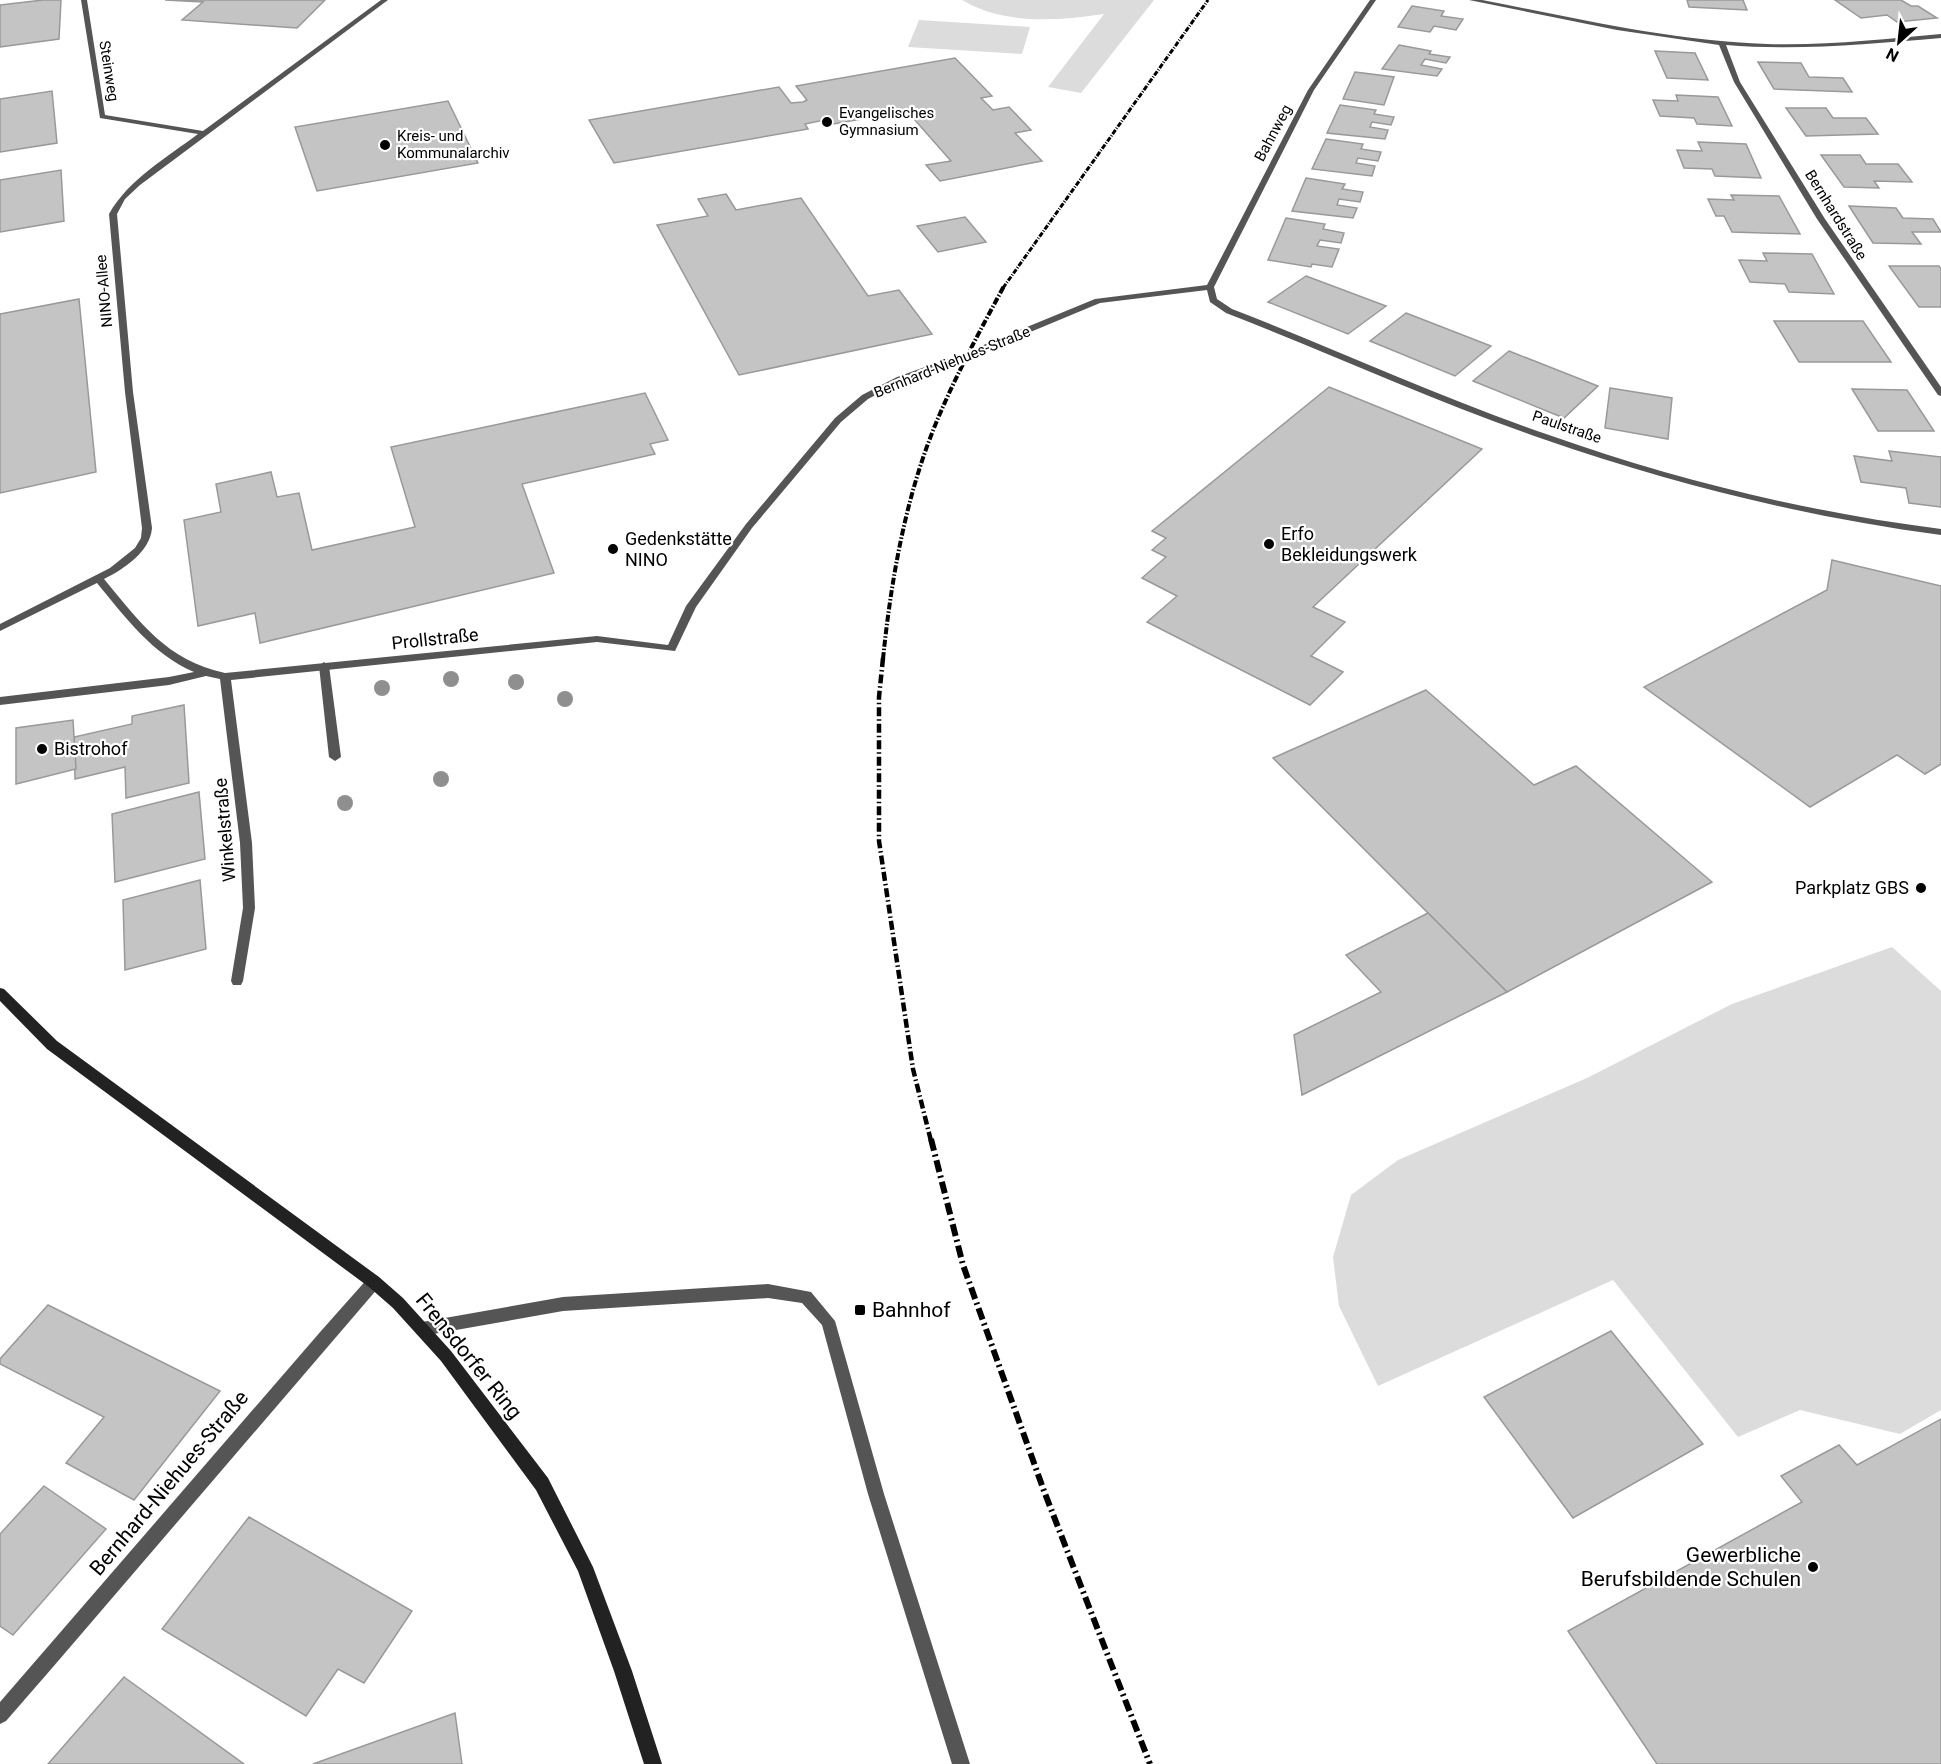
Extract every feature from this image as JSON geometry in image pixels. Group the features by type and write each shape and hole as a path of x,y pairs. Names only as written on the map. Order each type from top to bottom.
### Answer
{"street":[{"name":"Steinweg","path":"84,0 102,117 203,133"},
{"name":"NINO-Allee","path":"0,628 98,578 128,560 146,538 147,528 129,392 113,214 122,198 137,183 203,133 386,0"},
{"name":"Bahnweg","path":"1210,287 1311,90 1373,0"},
{"path":"1472,0 1722,43 1800,47 1941,36"},
{"name":"Bernhardstraße","path":"1722,43 1737,82 1821,219 1941,393"},
{"name":"Paulstraße","path":"1210,287 1213,300 1229,311 1553,439 1713,488 1785,505 1941,532"},
{"name":"Bernhard-Niehues-Straße","path":"670,649 691,606 749,526 838,420 865,398 900,379 968,355 1098,301 1210,287"},
{"name":"Prollstraße","path":"98,578 158,649 202,674"},
{"name":"Prollstraße","path":"0,701 168,681 202,674 225,677 597,639 670,649"},
{"path":"324,666 335,757"},
{"name":"Winkelstraße","path":"225,677 246,843 249,908 237,981"},
{"name":"Frensdorfer Ring","path":"0,993 52,1045 374,1282 446,1356 542,1484 585,1567 623,1671 653,1764"},
{"name":"Bernhard-Niehues-Straße","path":"0,1715 267,1401 374,1282"},
{"path":"422,1329 563,1304 768,1291 806,1297 828,1321 876,1494 961,1764"}],"shaded area":[{"path":"962,0 1154,0 1081,93 1048,87 1104,14 1032,19 995,14"},
{"path":"919,20 1030,27 1022,54 908,47"},
{"path":"1892,947 1941,991 1941,1410 1900,1434 1800,1410 1738,1437 1613,1280 1378,1386 1339,1306 1333,1257 1351,1195 1398,1160 1587,1078 1732,1004"}],"building":[{"path":"61,0 59,39 0,47 0,5"},
{"path":"165,0 325,0 297,28 182,20 203,2"},
{"path":"1687,0 1743,0 1747,10 1689,7"},
{"path":"1835,0 1901,0 1911,6 1918,6 1937,18 1897,22 1887,15 1861,18"},
{"path":"1412,6 1444,11 1441,16 1463,19 1456,30 1434,26 1430,32 1398,27"},
{"path":"1399,45 1431,51 1429,54 1450,57 1446,63 1425,59 1421,65 1442,69 1437,76 1382,69"},
{"path":"1655,51 1695,53 1708,80 1667,78"},
{"path":"955,58 992,96 981,98 993,110 1009,107 1031,130 1015,133 1042,161 940,181 926,165 951,161 907,111 828,125 824,120 805,124 808,129 614,163 589,120 779,87 791,103 803,102 807,100 796,86"},
{"path":"1758,62 1801,63 1809,77 1843,78 1852,92 1774,89"},
{"path":"1355,72 1394,77 1384,105 1343,99"},
{"path":"52,91 57,143 0,152 0,99"},
{"path":"1676,95 1718,97 1732,126 1697,124 1694,118 1660,116 1653,100 1678,101"},
{"name":"Kreis- und Kommunalarchiv","path":"448,101 478,163 317,191 295,127"},
{"path":"1340,105 1376,110 1374,114 1394,117 1391,125 1372,122 1370,127 1388,130 1385,139 1327,133"},
{"path":"1786,108 1826,108 1833,118 1866,118 1878,134 1806,136"},
{"path":"1326,139 1363,144 1361,149 1381,152 1378,161 1358,158 1356,163 1375,166 1372,176 1312,169"},
{"path":"1698,142 1746,144 1761,178 1715,176 1712,169 1684,168 1677,150 1702,151"},
{"path":"1821,155 1860,155 1866,164 1898,164 1912,182 1874,181 1879,188 1844,187"},
{"path":"61,170 64,221 0,232 0,180"},
{"path":"1306,178 1345,184 1342,189 1363,192 1360,202 1339,199 1337,205 1357,208 1353,218 1292,211"},
{"path":"726,194 736,210 801,198 868,296 899,290 932,334 739,375 657,225 708,216 698,199"},
{"path":"1731,195 1779,196 1800,234 1732,232 1724,216 1716,216 1708,199 1734,200"},
{"path":"1849,206 1896,208 1903,218 1933,219 1941,232 1912,232 1921,244 1873,243"},
{"path":"965,217 986,242 938,252 917,226"},
{"path":"1286,218 1325,224 1323,229 1344,233 1341,243 1320,240 1317,246 1339,249 1332,267 1312,264 1311,267 1268,260"},
{"path":"1763,253 1812,254 1834,294 1789,292 1785,284 1750,282 1739,260 1767,261"},
{"path":"1889,266 1939,266 1941,269 1941,307 1919,307"},
{"path":"1306,276 1386,306 1348,334 1268,302"},
{"path":"79,299 96,472 0,493 0,314"},
{"path":"1406,313 1491,346 1455,376 1370,341"},
{"path":"1774,321 1863,321 1891,362 1799,362"},
{"path":"1509,351 1598,386 1564,418 1473,381"},
{"name":"Erfo Bekleidungswerk","path":"1329,387 1482,449 1313,607 1345,622 1311,656 1343,672 1310,705 1147,622 1177,596 1142,578 1166,557 1152,550 1166,538 1152,531"},
{"path":"1610,388 1672,398 1668,439 1605,428"},
{"path":"1852,389 1907,390 1934,431 1878,431"},
{"path":"645,393 668,440 650,444 655,454 522,484 554,573 260,643 255,613 198,626 184,520 221,512 216,484 271,472 277,497 299,493 312,550 415,527 391,447"},
{"path":"1889,451 1941,457 1941,507 1909,503 1906,488 1861,482 1854,456 1892,461"},
{"path":"1832,560 1941,586 1941,764 1925,774 1897,755 1810,807 1644,687 1827,590"},
{"path":"1426,690 1534,785 1576,766 1712,882 1507,992 1273,758"},
{"path":"184,705 189,783 126,798 125,767 75,779 74,737 132,724 132,716"},
{"path":"73,720 76,769 16,784 16,728"},
{"path":"199,792 205,859 115,882 112,814"},
{"path":"200,880 206,949 125,970 123,900"},
{"path":"1428,913 1507,992 1302,1095 1294,1035 1381,992 1346,955"},
{"path":"48,1305 220,1391 134,1500 66,1463 104,1417 0,1364 0,1359"},
{"path":"1611,1331 1703,1444 1573,1518 1484,1397"},
{"name":"Gewerbliche Berufsbildende Schulen","path":"1941,1419 1941,1764 1657,1764 1568,1631 1802,1502 1781,1476 1839,1445 1857,1465"},
{"path":"44,1486 106,1529 13,1635 0,1626 0,1534"},
{"path":"249,1517 412,1611 364,1683 338,1669 306,1716 162,1629"},
{"path":"124,1677 244,1764 48,1764"},
{"path":"455,1713 462,1764 313,1764"}],"railway":[{"path":"1003,288 1208,0"},
{"path":"883,659 898,554 925,452 951,389 1004,286"},
{"path":"883,658 879,697 879,841 913,1069 931,1141"},
{"path":"931,1139 963,1265 1044,1491 1150,1764"}],"place":[{"name":"Evangelisches Gymnasium","path":"827,122"},
{"name":"Kreis- und Kommunalarchiv","path":"385,145"},
{"name":"Erfo Bekleidungswerk","path":"1269,544"},
{"name":"Gedenkstätte NINO","path":"613,549"},
{"name":"Bistrohof","path":"42,749"},
{"name":"Parkplatz GBS","path":"1921,888"},
{"name":"Bahnhof","path":"860,1310"},
{"name":"Gewerbliche Berufsbildende Schulen","path":"1813,1567"}]}
